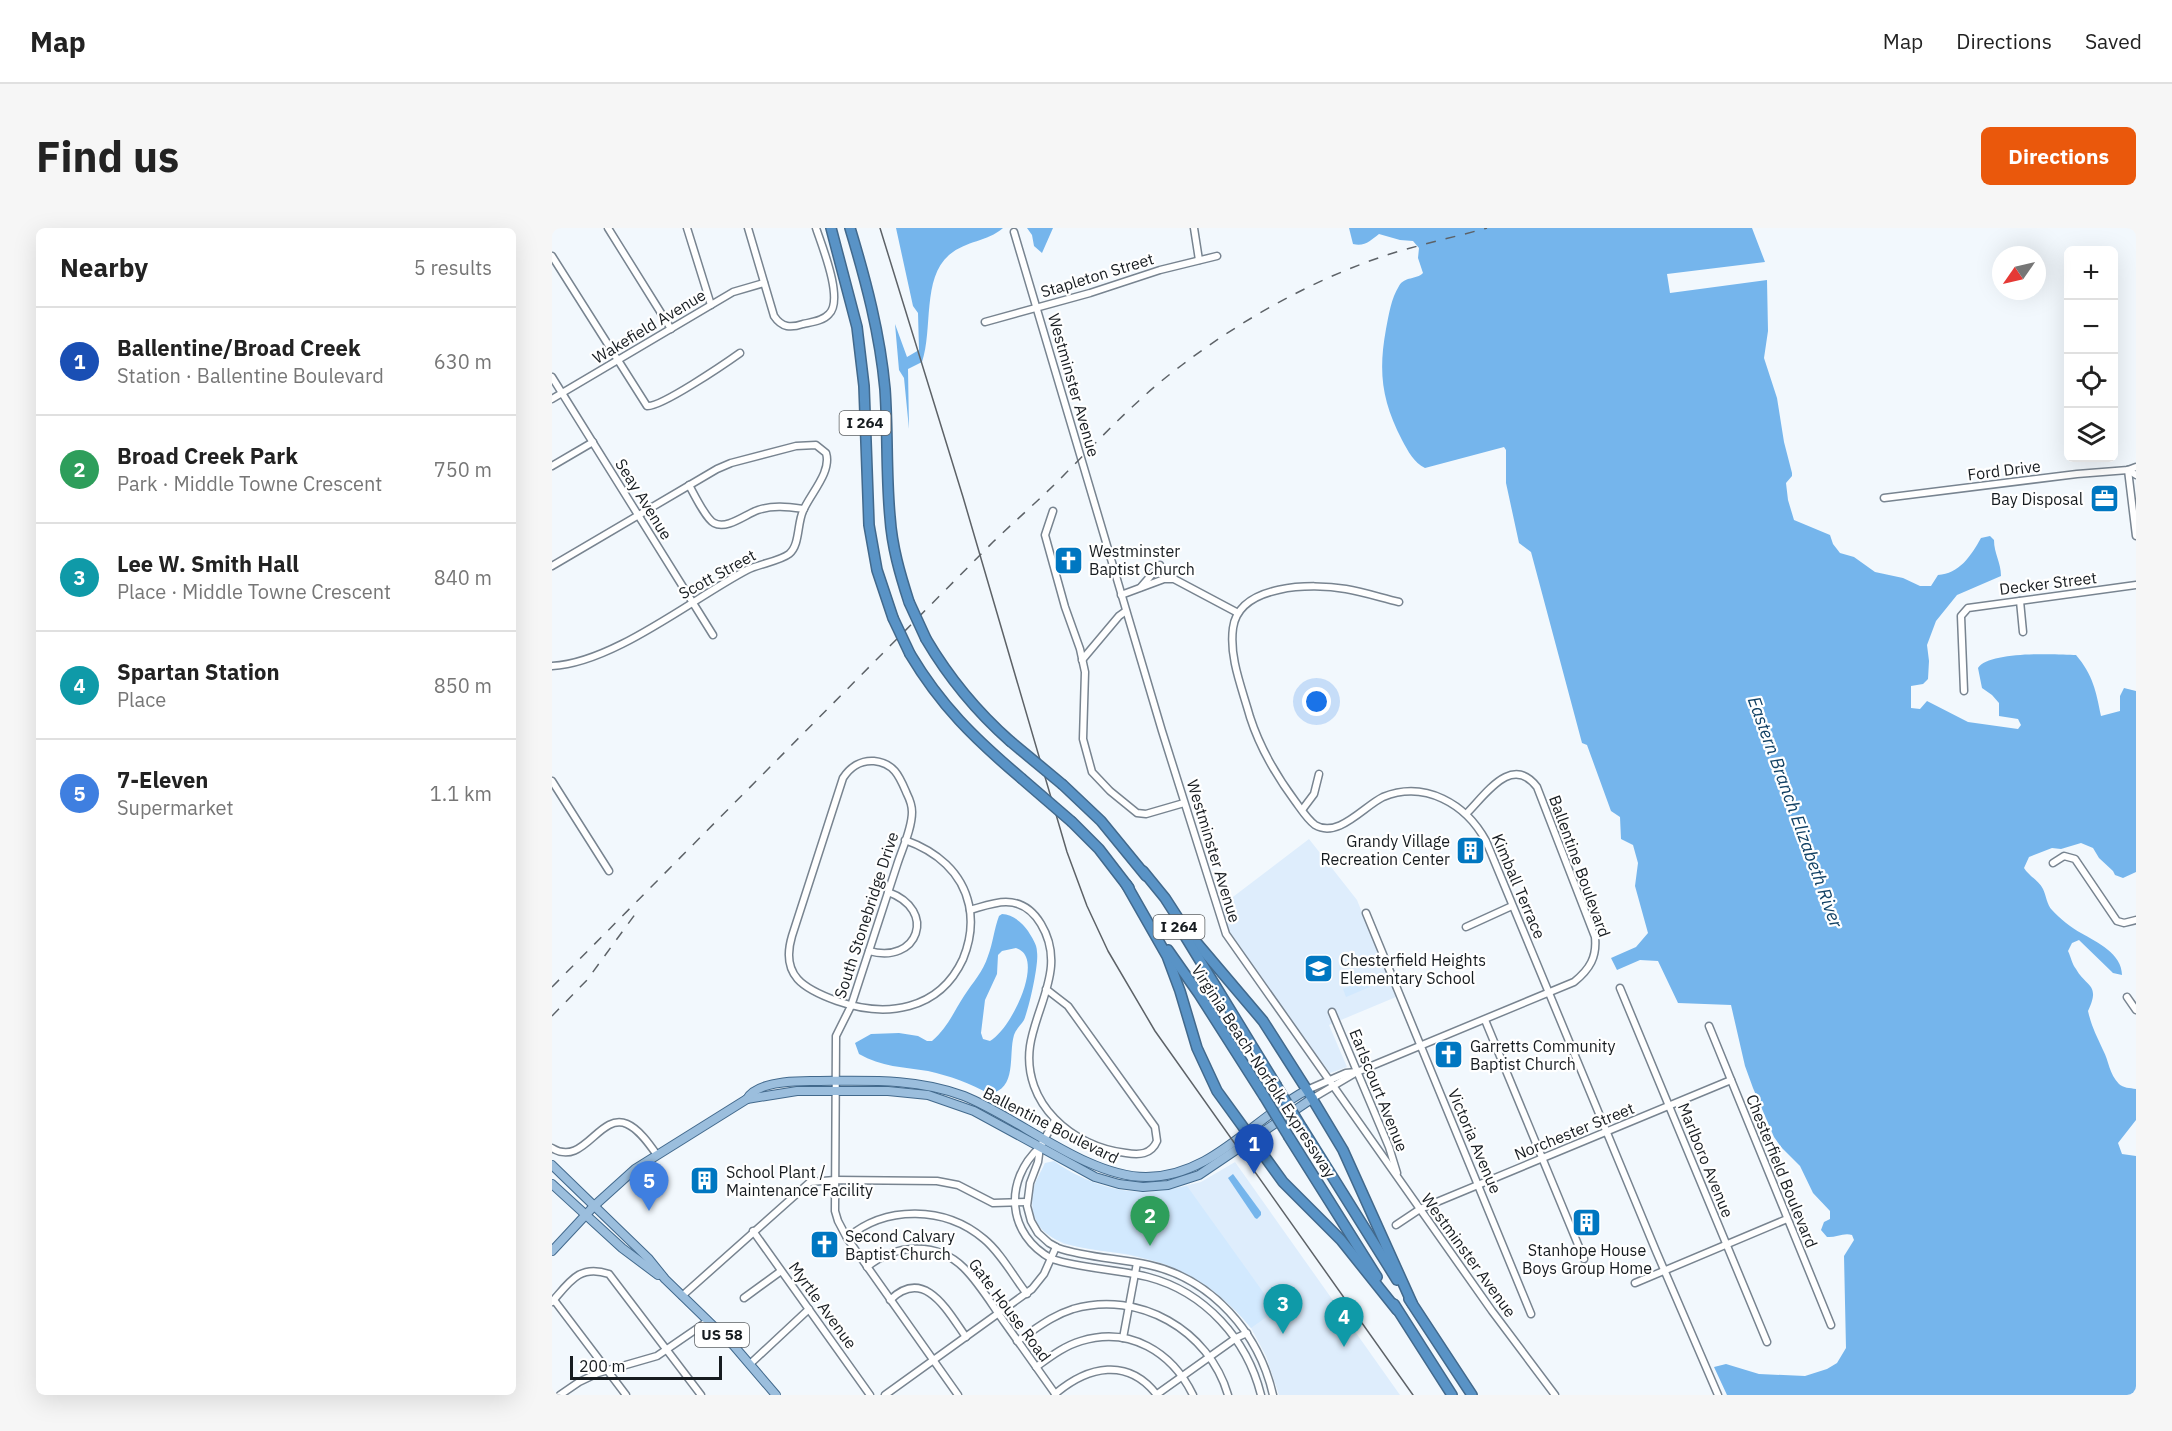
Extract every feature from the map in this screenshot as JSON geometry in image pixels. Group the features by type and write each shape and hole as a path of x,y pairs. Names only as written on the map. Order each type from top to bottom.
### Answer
{"highway":[{"name":"Virginia Beach-Norfolk Expressway","path":"831,228 857,327 864,386 869,525 877,570 892,618 910,654 932,690 962,725 1072,822 1099,849 1126,884 1170,954 1199,994 1452,1395"},
{"name":"Virginia Beach-Norfolk Expressway","path":"850,228 871,301 880,347 886,400 890,520 900,575 909,602 926,639 958,688 982,715 1101,821 1143,871 1302,1128 1472,1395"},
{"path":"1143,871 1165,898 1185,930 1263,1021 1312,1098 1354,1171 1412,1303"},
{"path":"1126,884 1167,956 1197,1048 1211,1081 1245,1132 1283,1182 1341,1240 1397,1310"}],"main road":[{"name":"Ballentine Boulevard","path":"552,1251 618,1182 747,1099 752,1092 777,1084 806,1081 905,1082 937,1088 979,1103 1106,1170 1144,1177 1170,1174 1193,1167 1217,1154 1283,1104 1307,1090"},
{"name":"Ballentine Boulevard","path":"747,1099 797,1091 897,1091 939,1098 974,1111 1105,1180 1128,1186 1155,1186 1181,1182 1199,1175 1312,1098"},
{"name":"US 58","path":"552,1165 648,1258 664,1279"},
{"name":"US 58","path":"552,1184 629,1254 664,1279 750,1364 776,1395"}],"street":[{"path":"608,228 671,328"},
{"path":"687,228 711,305"},
{"path":"748,228 774,316 781,324 790,327 827,316 835,301 816,228"},
{"path":"1194,228 1199,260"},
{"name":"Westminster Avenue","path":"1014,232 1121,595 1226,934 1330,1084 1555,1395"},
{"path":"552,256 645,404 652,406 719,368 740,353"},
{"name":"Stapleton Street","path":"985,322 1217,256"},
{"name":"Wakefield Avenue","path":"552,399 733,292 764,283"},
{"name":"Seay Avenue","path":"552,377 713,635"},
{"path":"552,466 593,442"},
{"name":"Scott Street","path":"552,666 577,662 619,645 747,570 787,555 795,544 804,509 827,463 826,453 816,445 801,445 717,469 688,485"},
{"name":"Ford Drive","path":"1884,498 2077,474 2128,470 2136,467"},
{"path":"2128,470 2136,475"},
{"path":"2128,470 2136,536"},
{"path":"552,566 688,485 711,520 718,525 727,524 757,510 770,507 804,509"},
{"path":"1053,511 1045,536 1082,660 1086,681 1083,728 1087,757 1095,777 1134,812 1141,814 1184,803"},
{"path":"1141,588 1160,565"},
{"path":"1121,595 1164,579 1174,579 1238,613 1249,601 1264,593 1298,589 1345,589 1399,602"},
{"name":"Decker Street","path":"1964,691 1961,616 1964,610 1977,606 2136,585"},
{"path":"2020,601 2023,632"},
{"path":"1082,660 1119,616 1126,611"},
{"name":"Kimball Terrace","path":"1238,613 1233,627 1234,656 1254,729 1270,765 1302,810 1317,826 1333,828 1383,797 1409,792 1437,797 1460,808 1467,813 1486,841 1664,1271 1718,1395"},
{"name":"South Stonebridge Drive","path":"851,1006 808,990 802,985 792,970 789,946 843,778 851,768 864,762 876,761 885,764 901,777 912,806 912,818 851,1006 836,1036 836,1216 867,1267 958,1395"},
{"path":"1302,810 1314,794 1319,774"},
{"name":"Ballentine Boulevard","path":"1312,1098 1346,1073 1357,1072 1574,982 1584,974 1593,960 1596,948 1595,937 1537,787 1531,779 1515,774 1506,776 1467,813"},
{"path":"552,781 609,871"},
{"path":"851,1006 874,1010 895,1010 916,1004 936,993 951,979 966,952 970,932 970,910 965,892 951,869 933,853 904,840"},
{"path":"2053,863 2061,856 2071,856 2120,922 2136,920"},
{"path":"869,951 885,954 897,952 907,946 915,932 916,915 911,905 888,892"},
{"path":"970,910 1008,902 1022,906 1036,917 1046,932 1051,948 1051,966 1032,1037 1029,1060 1039,1100 1055,1120 1082,1140 1113,1151 1140,1154 1149,1151 1155,1145 1157,1137 1155,1127 1068,1006 1046,989"},
{"path":"1466,927 1512,906"},
{"name":"Victoria Avenue","path":"1366,913 1531,1314"},
{"name":"Marlboro Avenue","path":"1620,988 1767,1342"},
{"path":"2127,998 2136,1010"},
{"name":"Earlscourt Avenue","path":"1332,1012 1389,1147 1398,1179"},
{"path":"1485,1020 1584,1259"},
{"name":"Chesterfield Boulevard","path":"1709,1026 1831,1325"},
{"name":"Norchester Street","path":"1396,1225 1420,1209 1731,1080"},
{"name":"Ballentine Boulevard","path":"1307,1090 1330,1084"},
{"path":"1055,1120 1040,1147 1023,1168 1017,1185 1015,1203 1024,1234 1036,1248 1052,1258 1160,1281 1194,1298 1216,1316 1236,1338 1248,1358 1261,1395"},
{"path":"552,1148 560,1153 569,1153 612,1124 620,1122 634,1128 657,1155"},
{"path":"1040,1147 1027,1202 1028,1214 1033,1226 1043,1239 1056,1247 1164,1270 1204,1291 1222,1305 1247,1333 1263,1363 1273,1395"},
{"path":"682,1296 805,1185 815,1181 936,1181 958,1185 993,1203 1027,1202"},
{"path":"848,1238 867,1225 887,1217 910,1214 944,1217 962,1224 984,1239 997,1253 1026,1294"},
{"path":"1635,1282 1787,1219"},
{"name":"Myrtle Avenue","path":"753,1231 870,1395"},
{"path":"885,1395 1026,1294 1040,1281 1056,1247"},
{"name":"Gate House Road","path":"867,1267 880,1257 905,1249 924,1249 941,1253 955,1260 965,1269 999,1314 1056,1394"},
{"path":"1123,1338 1137,1263"},
{"path":"626,1395 553,1301 579,1273 597,1270 609,1274 701,1395"},
{"path":"744,1298 781,1271"},
{"path":"890,1300 899,1293 912,1288 929,1292 948,1312 966,1337"},
{"path":"1017,1341 1051,1318 1073,1309 1096,1305 1129,1306 1154,1313 1177,1325 1196,1340 1210,1356 1220,1373 1228,1395"},
{"path":"750,1364 808,1309"},
{"path":"560,1395 579,1382 608,1370 646,1360 668,1350 708,1321"},
{"path":"1056,1394 1083,1375 1109,1369 1133,1375 1146,1383 1156,1395 1236,1338 1247,1333"},
{"path":"1036,1367 1059,1351 1080,1341 1102,1337 1123,1338 1142,1344 1161,1354 1183,1376 1193,1395"}],"shaded area":[{"name":"Chesterfield Heights Elementary School","path":"1309,839 1357,900 1396,997 1329,1025 1347,1067 1330,1073 1233,941 1223,920 1221,906"},
{"path":"1381,972 1384,981 1346,997 1343,989"},
{"path":"1054,1161 1087,1180 1125,1191 1150,1192 1187,1186 1276,1310 1251,1328 1221,1297 1197,1280 1172,1267 1131,1255 1078,1247 1049,1235 1039,1225 1033,1211 1033,1192 1045,1163"},
{"path":"1235,1162 1400,1395 1279,1395 1266,1356 1251,1328 1207,1285 1165,1264 1129,1255 1064,1244 1047,1234 1037,1223 1034,1214 1032,1194 1045,1163 1099,1185 1117,1190 1146,1192 1201,1182"}],"water":[{"path":"896,228 1003,228 949,255 935,277 931,291 922,362 908,369 909,429 904,378 899,370 895,324 907,357 919,350 918,313 913,306"},
{"path":"1027,228 1053,228 1042,253 1034,246 1032,235"},
{"name":"Eastern Branch Elizabeth River","path":"1349,228 1752,228 1765,262 1667,274 1670,293 1767,280 1768,331 1764,358 1777,398 1792,473 1786,483 1794,520 1830,535 1840,553 1854,557 1875,572 1903,578 1920,586 1931,586 1938,575 1958,568 1969,557 1981,538 1990,536 1994,540 2001,576 1957,595 1936,621 1927,645 1928,679 1923,684 1911,686 1911,708 1920,709 1927,701 1968,722 2018,729 2021,725 2018,719 1999,716 1999,703 1982,688 1978,668 1995,659 2009,656 2076,655 2093,684 2101,716 2120,711 2120,696 2124,688 2136,691 2136,872 2123,878 2115,875 2093,848 2081,843 2061,849 2052,848 2029,857 2024,868 2041,886 2055,913 2108,950 2121,968 2122,975 2113,973 2079,940 2072,943 2068,951 2080,975 2093,991 2088,1011 2113,1076 2121,1085 2136,1089 2136,1120 2118,1143 2122,1154 2136,1156 2136,1395 1727,1395 1714,1367 1726,1364 1759,1374 1805,1376 1837,1363 1846,1348 1844,1256 1854,1240 1849,1234 1827,1237 1821,1230 1824,1222 1830,1219 1830,1211 1813,1193 1800,1166 1774,1137 1745,1066 1731,1005 1678,1003 1658,961 1640,960 1617,970 1611,958 1636,947 1648,933 1635,886 1638,863 1633,845 1621,839 1620,817 1611,811 1587,745 1582,743 1531,552 1519,543 1506,483 1506,450 1504,447 1425,468 1412,456 1390,412 1383,386 1382,359 1388,318 1396,291 1404,281 1423,273 1418,258 1419,248 1413,241 1379,234 1364,244 1353,244"},
{"path":"1002,914 1010,916 1023,925 1035,944 1037,958 1024,1020 1016,1031 1012,1043 1008,1078 998,1091 989,1094 944,1075 884,1064 859,1054 855,1043 871,1034 899,1033 918,1036 927,1041 932,1041 938,1036 978,977 990,951 999,916","holes":["1016,948 1025,955 1028,966 1024,990 1005,1026 990,1041 983,1039 981,1033 985,1000 997,974 998,955 1002,951"]},
{"path":"1233,1174 1261,1212 1257,1219 1228,1178"}],"tram line":[{"path":"880,228 963,497 1067,852 1087,906 1108,951 1155,1031 1413,1395"}],"railway":[{"path":"552,987 993,542 1134,405 1165,378 1230,331 1308,287 1390,254 1487,228"},
{"path":"552,1016 587,980 636,913"}],"place":[{"name":"Bay Disposal","path":"2104,499"},
{"name":"Westminster Baptist Church","path":"1068,560"},
{"name":"Grandy Village Recreation Center","path":"1471,850"},
{"name":"Chesterfield Heights Elementary School","path":"1319,969"},
{"name":"Garretts Community Baptist Church","path":"1449,1055"},
{"name":"Ballentine/Broad Creek","path":"1254,1174"},
{"name":"School Plant / Maintenance Facility","path":"705,1181"},
{"name":"7-Eleven","path":"649,1211"},
{"name":"Stanhope House Boys Group Home","path":"1587,1222"},
{"name":"Second Calvary Baptist Church","path":"824,1245"},
{"name":"Broad Creek Park","path":"1150,1246"},
{"name":"Lee W. Smith Hall","path":"1283,1334"},
{"name":"Spartan Station","path":"1344,1347"}]}
